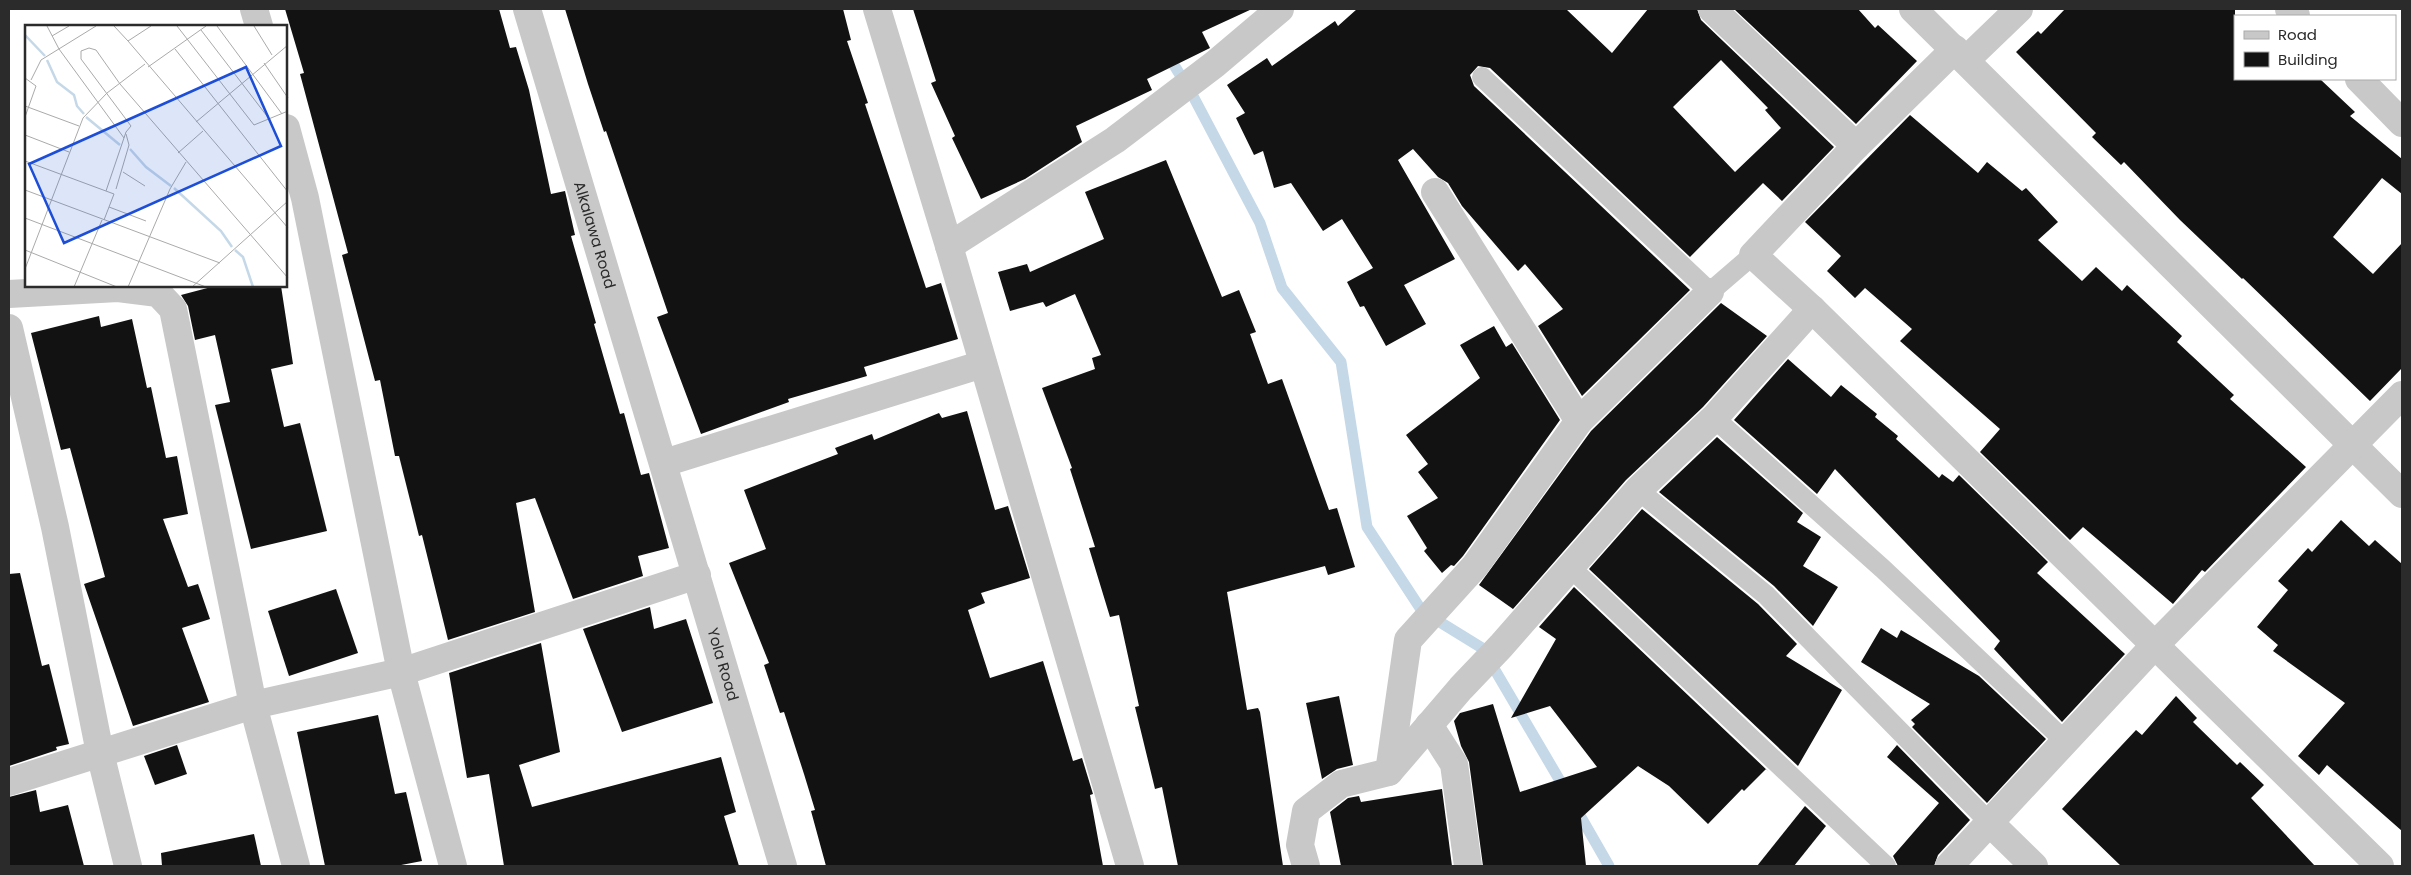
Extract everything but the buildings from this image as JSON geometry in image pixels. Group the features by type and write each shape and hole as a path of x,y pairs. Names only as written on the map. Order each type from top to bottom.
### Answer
{"street":[{"path":"254,9 259,25"},
{"name":"Alkalawa Road","path":"527,9 664,463"},
{"path":"877,9 949,246 1130,866"},
{"path":"949,246 1115,140 1176,95 1280,9"},
{"path":"1712,9 1856,146"},
{"path":"1914,9 2402,494"},
{"path":"2019,9 1961,55 1856,146 1753,254 1812,309 2380,866"},
{"path":"2359,80 2402,123"},
{"path":"288,135 305,198 401,672 454,866"},
{"path":"1435,192 1579,421"},
{"path":"9,294 118,288 158,293 173,309 253,705 296,866"},
{"path":"1389,772 1408,640 1476,566 1579,421 1710,292"},
{"path":"1306,866 1300,845 1306,811 1341,784 1389,772 1460,688 1501,646 1638,490 1714,418 1812,309"},
{"path":"9,328 55,526 100,754 128,866"},
{"path":"664,463 983,364"},
{"path":"1949,866 1991,824 2154,646 2402,395"},
{"name":"Yola Road","path":"664,463 783,866"},
{"path":"9,782 253,705 401,672 697,575"},
{"path":"1429,725 1454,764 1468,866"},
{"path":"1991,824 2034,866"}],"lane":[{"path":"1482,77 1710,292 1753,254"},
{"path":"1714,418 1883,569 2066,742"},
{"path":"1638,490 1766,595 1991,824"},
{"path":"1570,567 1886,866"}],"waterway":[{"path":"1166,52 1193,96 1260,223 1282,288 1341,362 1367,527 1422,611 1482,648 1566,791"},
{"path":"1574,805 1609,866"}]}
